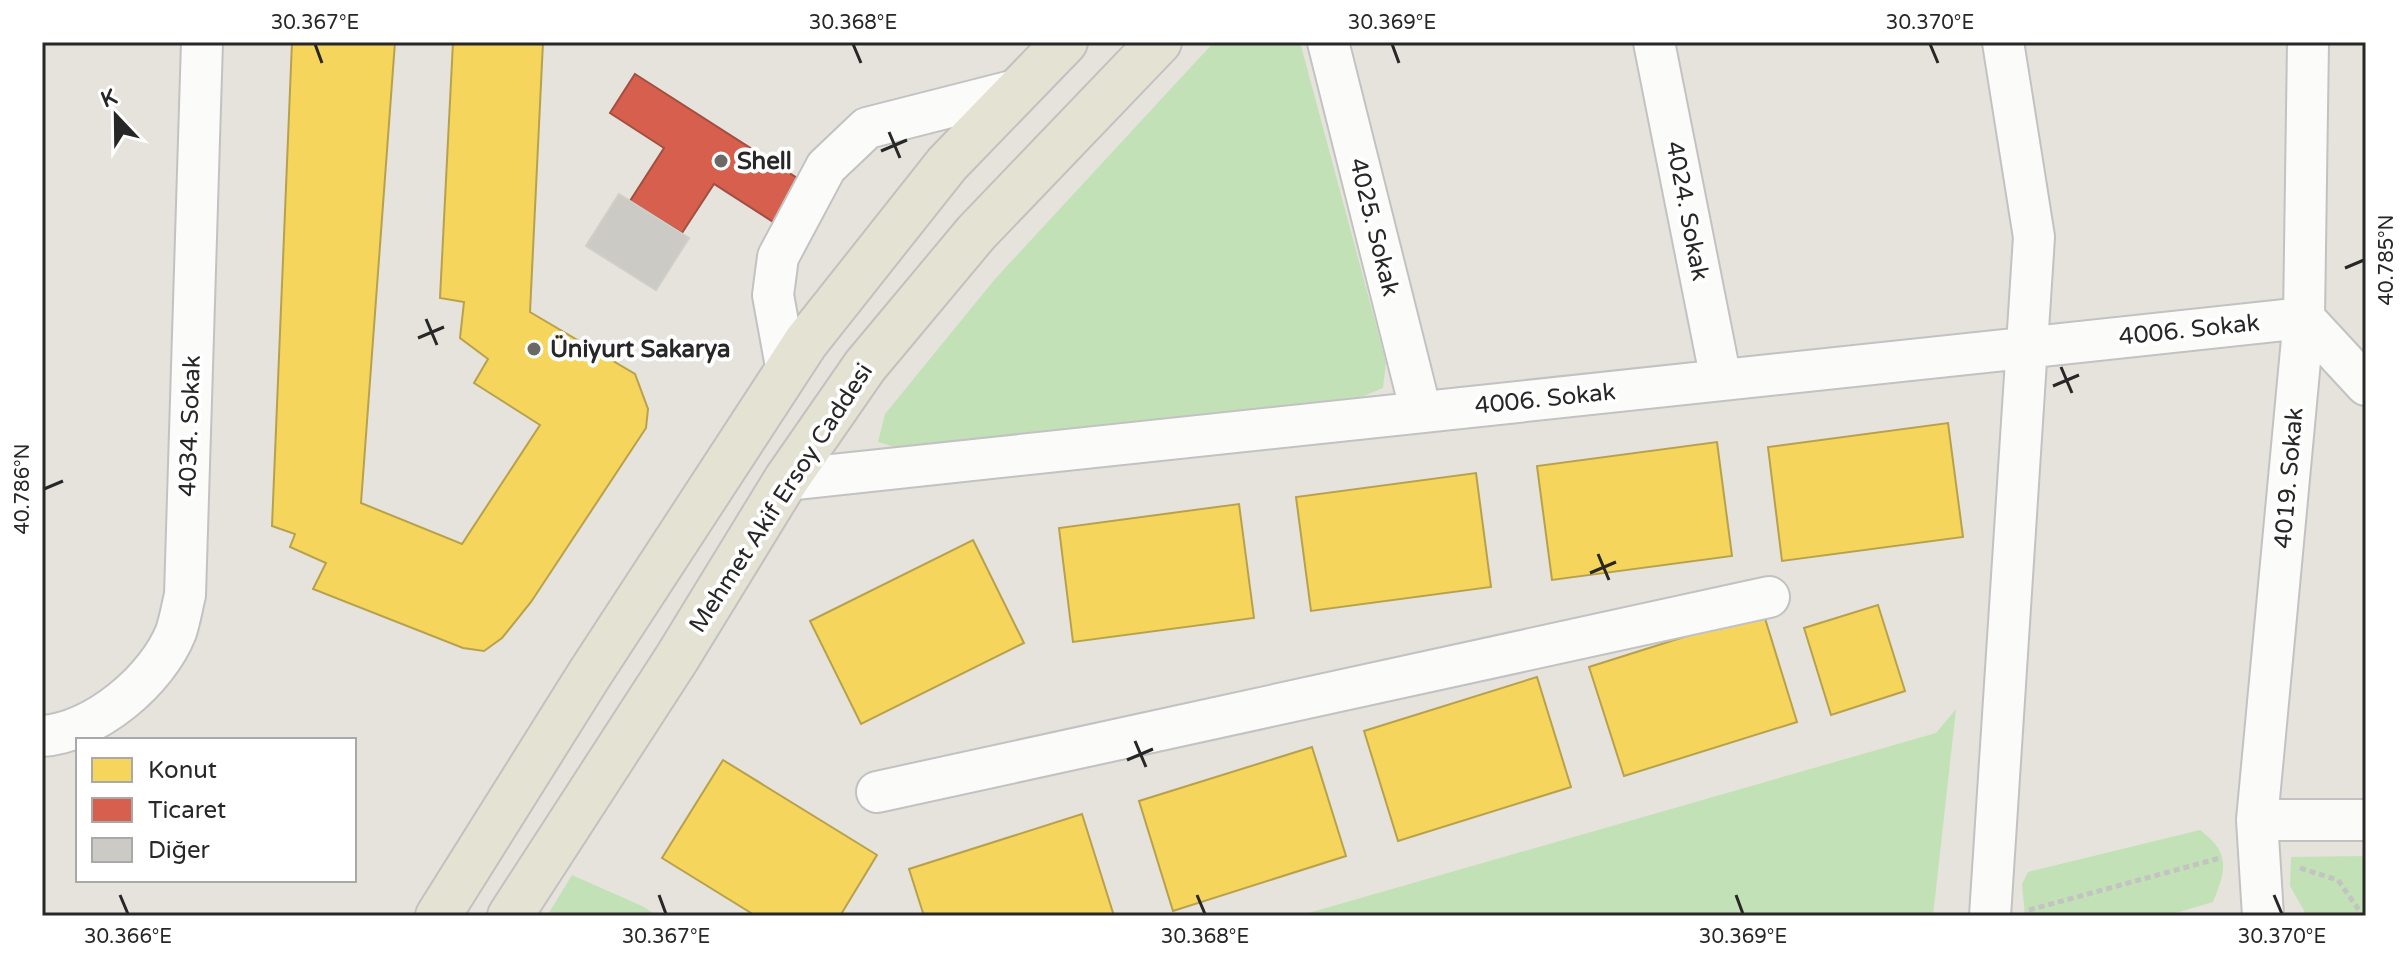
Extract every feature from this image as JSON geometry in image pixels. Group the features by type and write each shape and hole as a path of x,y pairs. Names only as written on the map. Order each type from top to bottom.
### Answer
{"main road":[{"path":"438,916 589,675 806,342 947,164 1065,42"},
{"name":"Mehmet Akif Ersoy Caddesi","path":"510,916 677,658 786,480 865,366 976,233 1159,42"}],"street":[{"name":"4034. Sokak","path":"42,736 59,735 96,719 146,681 176,633 185,595 202,42"},
{"name":"4025. Sokak","path":"1328,42 1421,412"},
{"name":"4024. Sokak","path":"1654,42 1721,380"},
{"path":"2003,42 2034,237 2006,914"},
{"name":"4019. Sokak","path":"2259,915 2257,820 2304,318 2308,42"},
{"path":"787,372 773,295 778,257 826,167 867,128 1020,89"},
{"path":"2304,318 2366,385"},
{"name":"4006. Sokak","path":"786,480 2304,318"},
{"path":"877,792 1769,597"},
{"path":"2257,820 2366,820"}],"path":[{"path":"2006,914 2234,854 2311,870 2338,880 2363,916"}],"green space":[{"path":"1214,42 1300,42 1386,362 1383,388 1359,398 915,453 878,442 885,414 995,279"},
{"path":"1956,709 1933,916 1298,916 1936,733"},
{"path":"2200,830 2217,846 2223,863 2213,902 2165,916 2025,916 2022,884 2028,872"},
{"path":"2366,856 2366,916 2307,916 2290,886 2291,857"},
{"path":"572,875 642,906 658,916 547,916"}],"building: Konut":[{"name":"Üniyurt Sakarya","path":"292,42 395,42 361,503 462,544 540,425 474,383 488,359 460,338 464,302 440,298 453,42 543,42 530,312 635,374 648,409 646,428 531,602 502,638 484,651 463,648 313,589 326,563 290,547 295,534 272,526"},
{"path":"1948,423 1963,537 1782,561 1768,447"},
{"path":"1717,442 1732,556 1552,580 1537,466"},
{"path":"1476,473 1491,587 1311,611 1296,497"},
{"path":"1239,504 1254,618 1073,642 1059,528"},
{"path":"973,540 1024,643 861,724 810,621"},
{"path":"1878,605 1905,691 1831,715 1804,628"},
{"path":"1763,612 1797,722 1624,776 1589,667"},
{"path":"1537,677 1571,787 1398,841 1364,731"},
{"path":"1312,747 1346,856 1173,911 1139,801"},
{"path":"723,760 877,855 840,916 756,916 662,858"},
{"path":"1082,814 1114,916 924,916 909,869"}],"building: Ticaret":[{"path":"635,74 805,183 778,225 714,184 682,233 630,201 664,148 610,113"}],"building: Diğer":[{"path":"619,194 689,238 656,290 586,246"}],"place":[{"name":"Shell","path":"721,161"},
{"name":"Üniyurt Sakarya","path":"534,349"}]}
